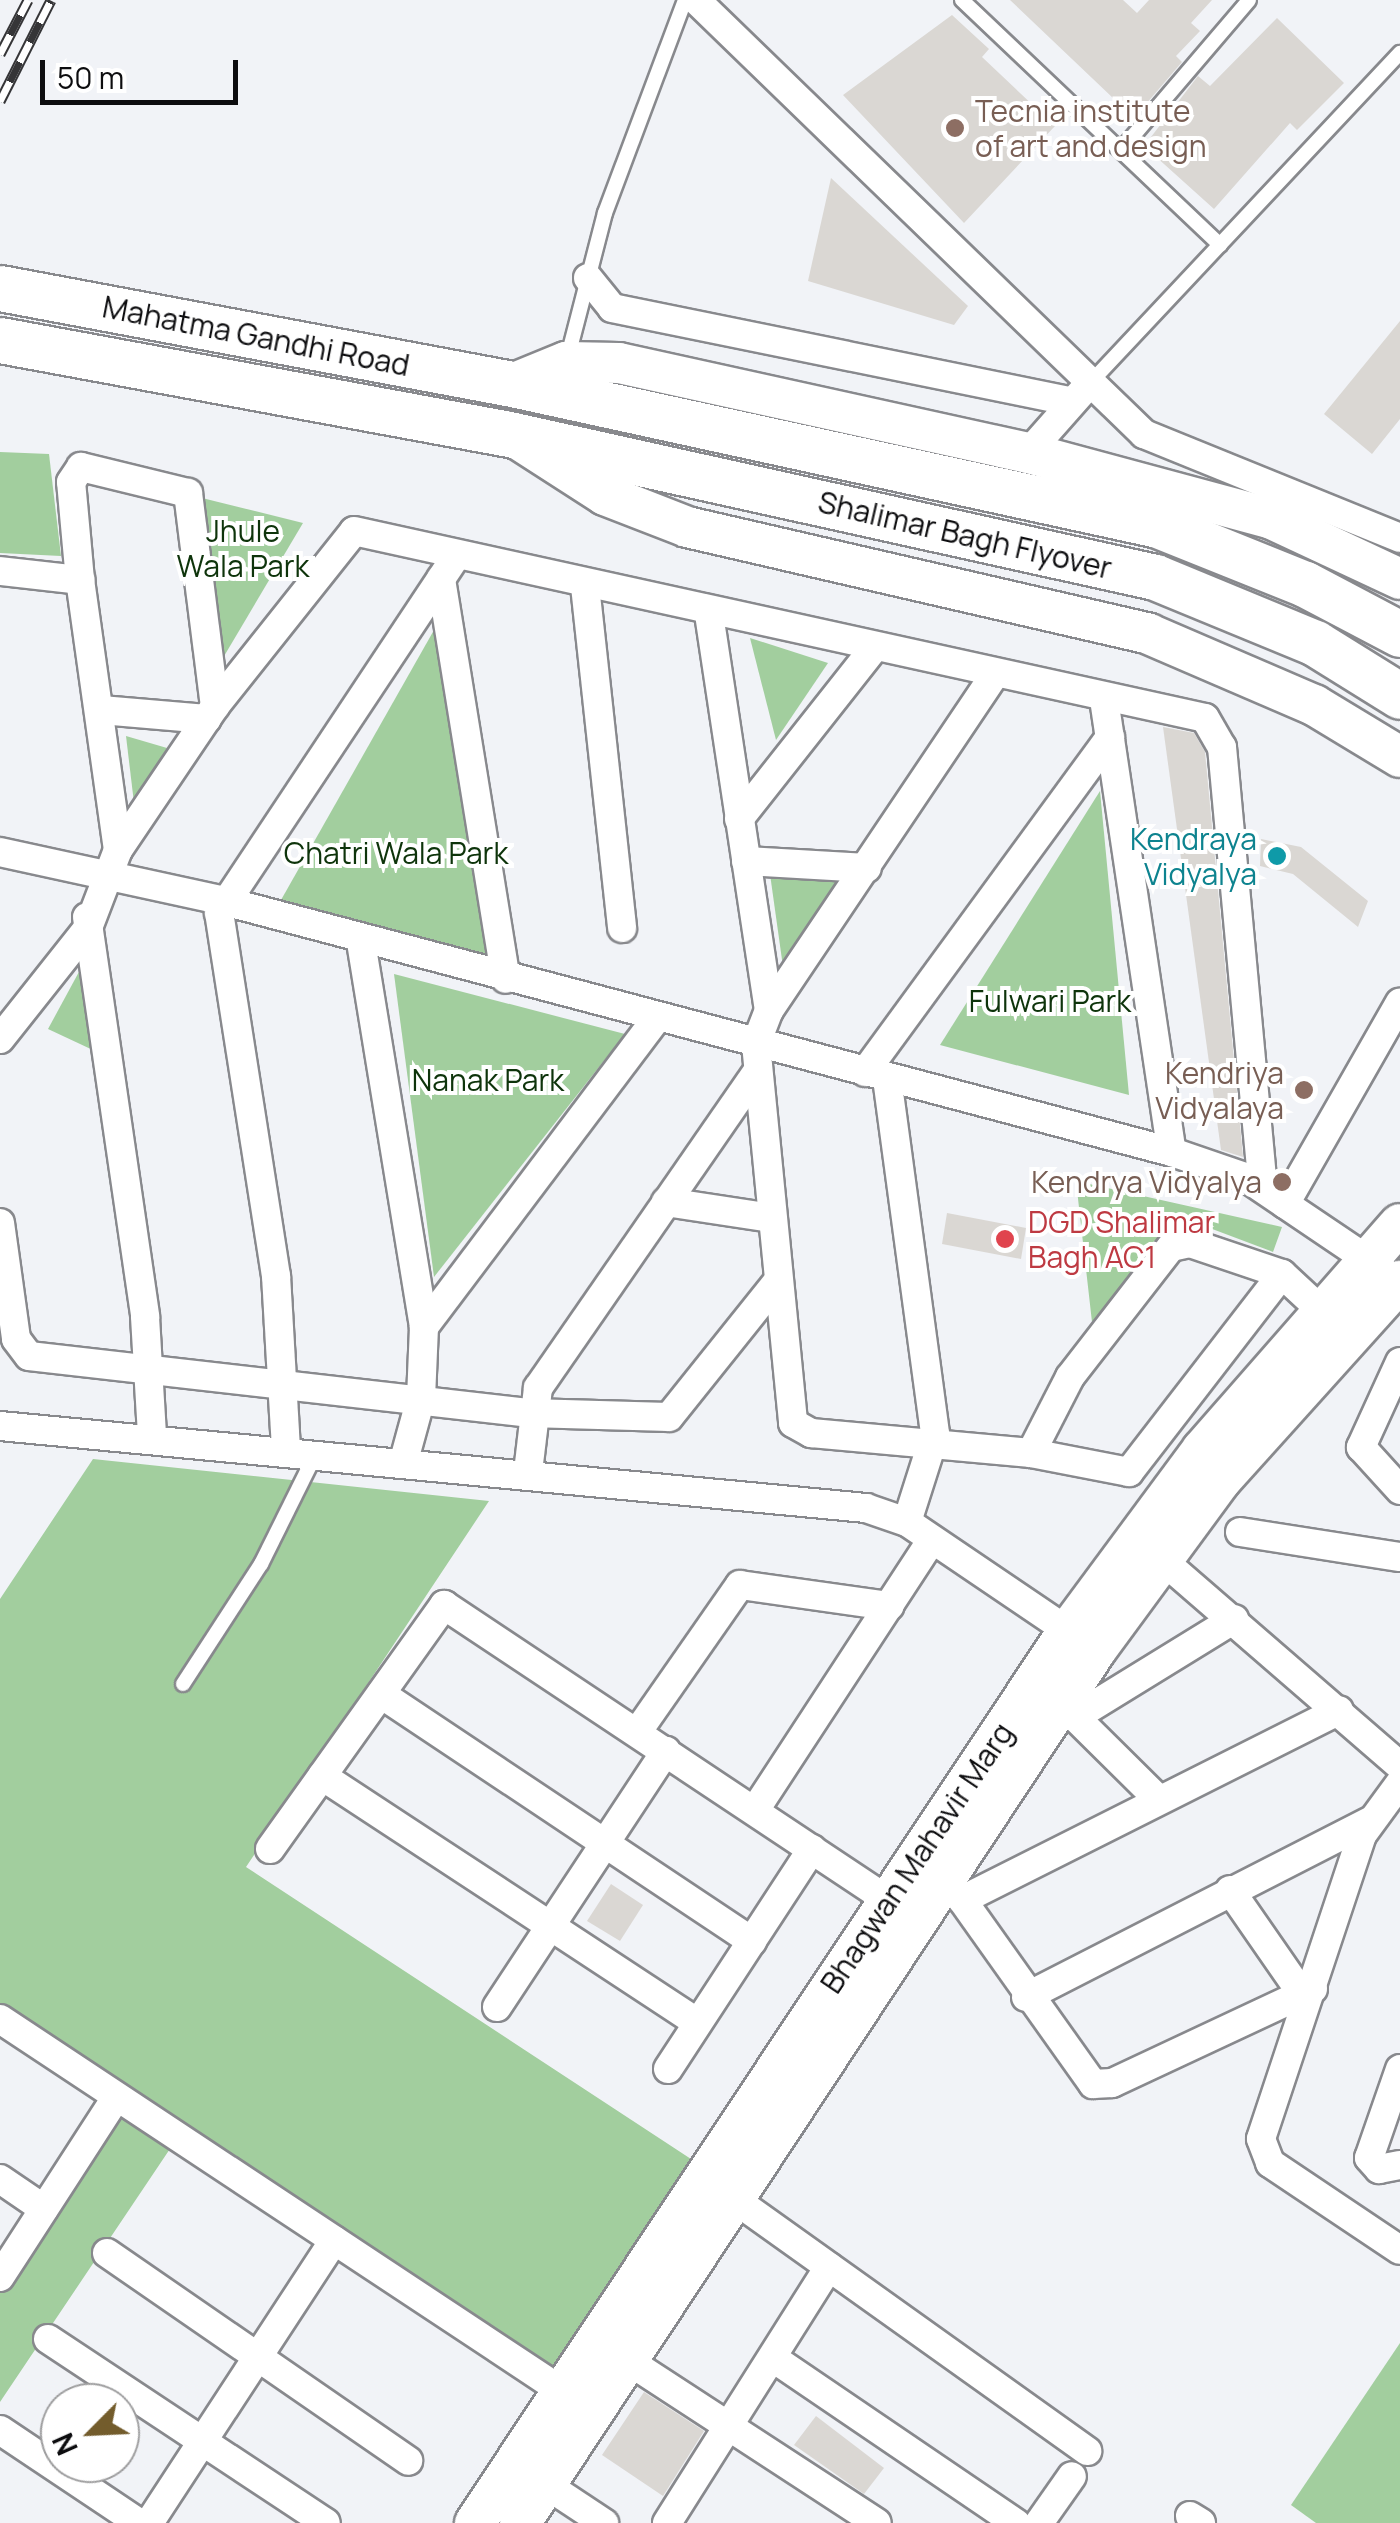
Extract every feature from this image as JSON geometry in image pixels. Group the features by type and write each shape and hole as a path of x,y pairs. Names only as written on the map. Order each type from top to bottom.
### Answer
{"main road":[{"name":"Mahatma Gandhi Road","path":"0,288 512,384"},
{"name":"Mahatma Gandhi Road","path":"0,340 509,434"},
{"name":"Shalimar Bagh Flyover","path":"512,384 1158,525 1305,584 1400,634"},
{"name":"Shalimar Bagh Flyover","path":"509,434 1156,578 1315,643 1400,696"}],"street":[{"path":"696,0 1082,393 1158,442 1400,538"},
{"path":"588,278 612,308 1082,393"},
{"path":"512,384 576,362 1028,453 1272,519 1400,579"},
{"path":"1028,453 1082,393"},
{"path":"509,434 604,494 687,526 1149,634 1314,705 1400,757"},
{"path":"118,850 80,580 74,473 88,468 183,488 211,713"},
{"path":"0,1039 88,928 110,880 118,850 211,713 344,535 367,532 448,567 585,586 1205,718 1219,734 1274,1196"},
{"path":"286,1449 285,1380 268,1216 221,963 224,901 448,567"},
{"path":"448,567 506,980"},
{"path":"0,571 80,580"},
{"path":"585,586 622,928"},
{"path":"708,614 769,1010"},
{"path":"739,819 874,648"},
{"path":"995,674 769,1010 756,1044 793,1423 811,1433 1031,1453 1120,1474 1136,1470 1282,1274"},
{"path":"1104,699 1172,1152"},
{"path":"101,710 211,713"},
{"path":"907,1522 932,1446 876,1075 1110,737"},
{"path":"0,852 110,880 224,901 361,942 1172,1152 1274,1196 1389,1274"},
{"path":"746,862 867,868"},
{"path":"79,870 150,1369 152,1436"},
{"path":"361,942 424,1327 421,1398 404,1460"},
{"path":"1274,1196 1400,1002"},
{"path":"424,1327 656,1018"},
{"path":"528,1472 530,1413 538,1388 756,1073"},
{"path":"666,1202 772,1218"},
{"path":"0,1224 20,1348 42,1360 285,1380 530,1413 669,1417 777,1282"},
{"name":"Bhagwan Mahavir Marg","path":"1149,1549 1221,1480 1389,1274 1400,1224"},
{"path":"1031,1453 1070,1377 1172,1247 1190,1243 1282,1274 1322,1312"},
{"name":"Bhagwan Mahavir Marg","path":"475,2523 562,2391 903,1910 1082,1640 1322,1312 1389,1274"},
{"path":"1400,1362 1361,1446 1400,1490"},
{"path":"0,1426 152,1436 792,1498 907,1522 1082,1640"},
{"path":"1240,1532 1400,1557"},
{"path":"754,1810 932,1540"},
{"path":"1149,1549 1400,1766"},
{"path":"638,1731 740,1585 890,1606"},
{"path":"270,1850 435,1612 450,1606 903,1910"},
{"path":"1158,1799 1075,1718 1234,1619"},
{"path":"381,1694 752,1941"},
{"path":"1308,1992 1101,2085 1082,2077 962,1900 1338,1710"},
{"path":"496,2008 666,1751"},
{"path":"322,1776 697,2022"},
{"path":"1400,1783 1370,1821 1308,1992 1261,2150 1400,2250"},
{"path":"1026,1997 1370,1821"},
{"path":"668,2068 812,1849"},
{"path":"1230,1890 1308,1992"},
{"name":"Bhagwan Mahavir Marg","path":"520,2523 734,2198 903,1910"},
{"path":"0,2020 562,2391"},
{"path":"1400,2069 1370,2158 1379,2169 1400,2164"},
{"path":"0,2277 116,2098"},
{"path":"0,2179 44,2209"},
{"path":"734,2198 1088,2451"},
{"path":"149,2523 334,2240"},
{"path":"107,2253 408,2461"},
{"path":"666,2523 732,2425 829,2266"},
{"path":"48,2338 326,2523"},
{"path":"773,2358 1016,2523"},
{"path":"627,2360 732,2425 876,2523"},
{"path":"0,2430 139,2523"},
{"path":"1039,2523 1072,2476"},
{"path":"546,2484 604,2523"}],"lane":[{"path":"576,362 588,278 628,144 685,0"},
{"path":"962,0 1220,244"},
{"path":"1121,150 1249,0"},
{"path":"1082,393 1400,53"},
{"path":"183,1684 261,1564 316,1452"}],"green space":[{"path":"0,452 49,454 61,556 0,553"},
{"name":"Jhule Wala Park","path":"198,497 303,523 217,668"},
{"name":"Chatri Wala Park","path":"438,623 488,955 281,900"},
{"path":"750,638 828,663 776,740"},
{"path":"126,736 167,748 134,803"},
{"name":"Fulwari Park","path":"1100,791 1129,1095 940,1045"},
{"path":"769,867 840,882 784,974"},
{"path":"80,970 95,1051 48,1029"},
{"name":"Nanak Park","path":"394,974 625,1034 434,1277"},
{"path":"1076,1181 1282,1227 1273,1252 1183,1218 1092,1322"},
{"path":"93,1459 489,1501 246,1867 691,2159 549,2373 186,2125 0,2402 0,2290 131,2092 0,2004 0,1599"},
{"path":"1400,2343 1400,2523 1316,2523 1291,2505"}],"building":[{"path":"1010,0 1123,0 1137,13 1149,0 1212,0 1191,23 1200,31 1176,56 1182,62 1134,118"},
{"path":"952,15 989,49 982,57 1055,126 964,223 843,95"},
{"path":"1277,18 1344,83 1297,130 1290,123 1214,209 1144,146 1198,76 1210,86"},
{"path":"831,178 968,306 954,325 808,281"},
{"path":"1400,321 1400,419 1372,454 1324,414"},
{"path":"1163,727 1194,733 1205,752 1243,1157 1221,1150"},
{"path":"1261,839 1301,847 1368,901 1358,927 1293,874 1260,866"},
{"path":"947,1213 1026,1228 1021,1259 942,1244"},
{"path":"611,1884 643,1905 620,1941 587,1921"},
{"path":"644,2392 704,2431 663,2496 602,2455"},
{"path":"816,2416 884,2468 864,2494 794,2445"}],"railway":[{"path":"0,54 28,0"},
{"path":"0,101 51,0"}],"place":[{"name":"Tecnia institute of art and design","path":"955,128"},
{"name":"Kendraya Vidyalya","path":"1277,856"},
{"name":"Kendriya Vidyalaya","path":"1304,1090"},
{"name":"Kendrya Vidyalya","path":"1282,1182"},
{"name":"DGD Shalimar Bagh AC1","path":"1005,1239"}]}
